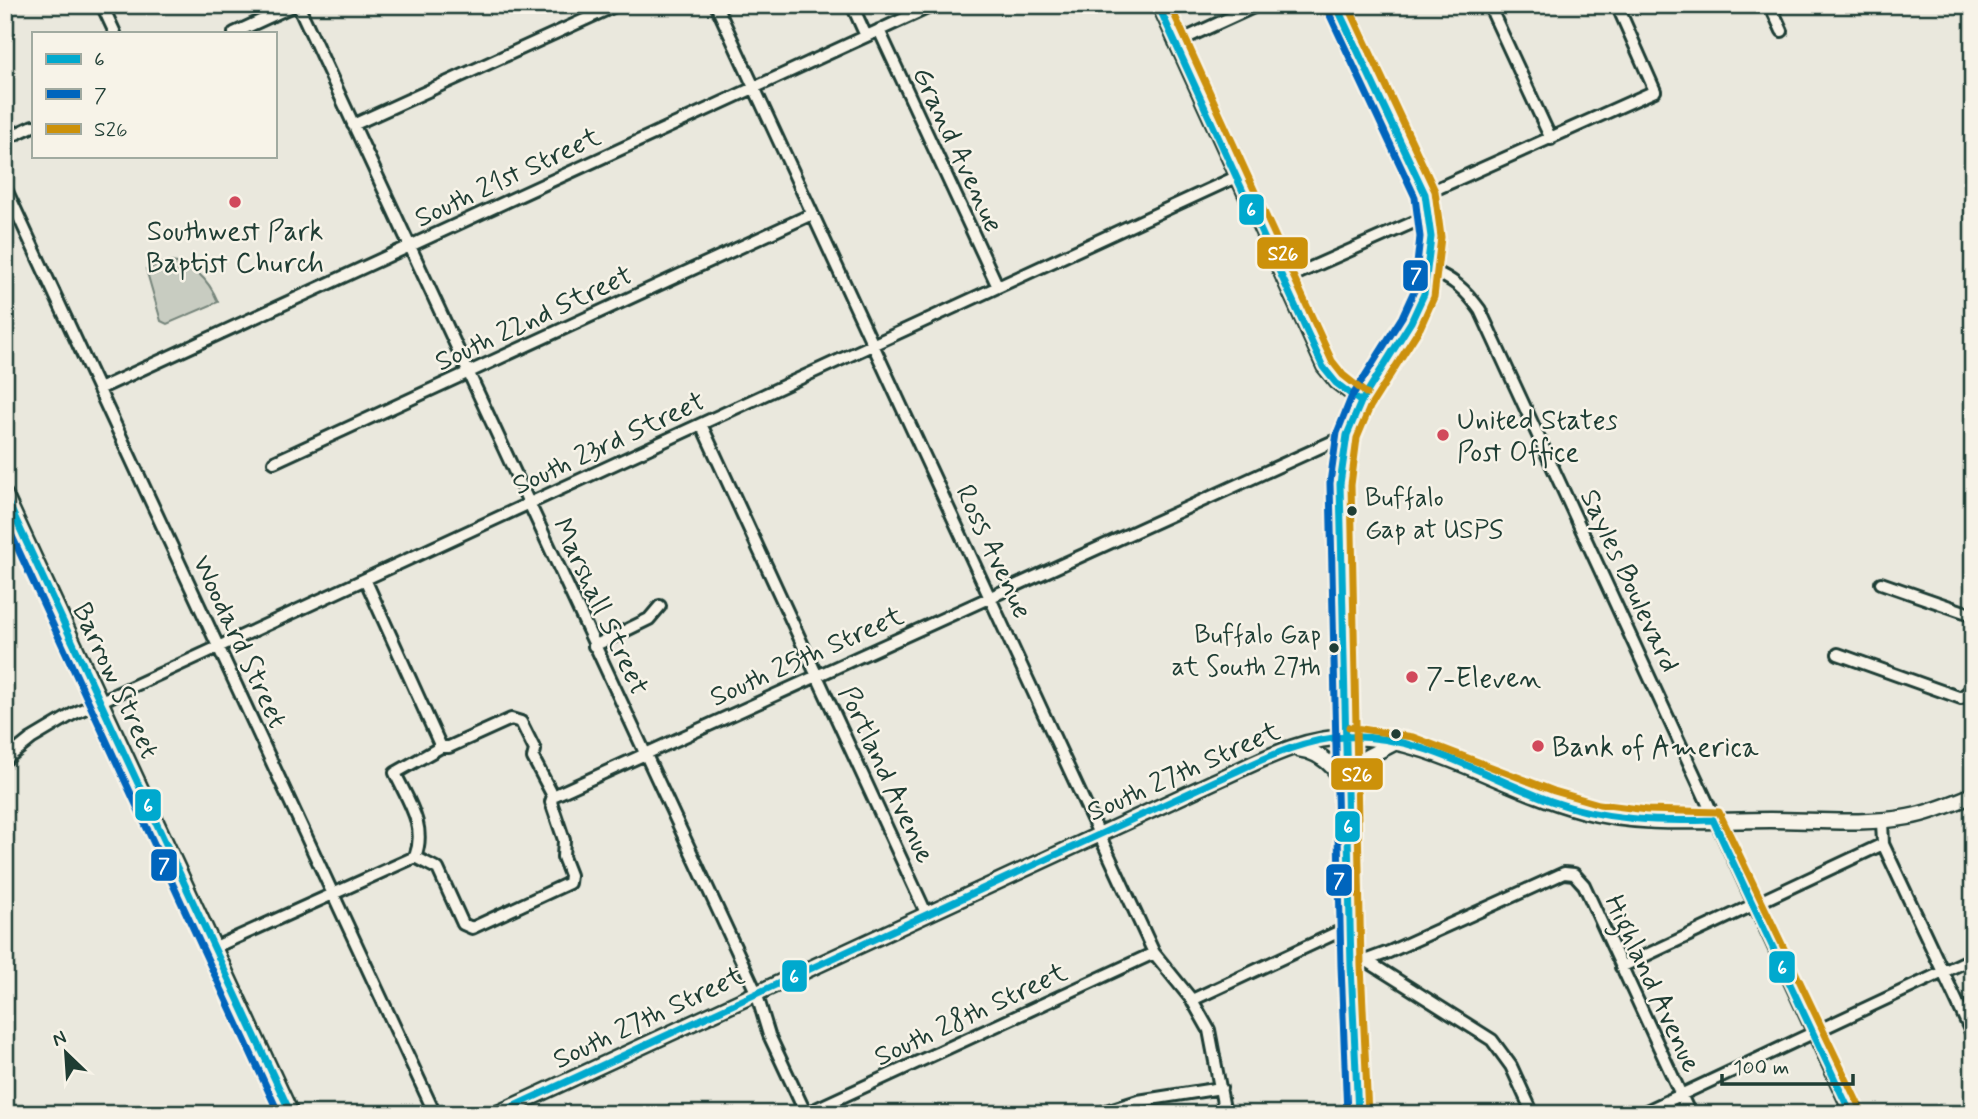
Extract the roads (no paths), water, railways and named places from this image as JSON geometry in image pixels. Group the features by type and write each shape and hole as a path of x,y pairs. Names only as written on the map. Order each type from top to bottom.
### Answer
{"main road":[{"path":"1336,5 1425,194 1430,215 1429,269 1424,294 1411,322 1360,402 1348,435 1340,484 1348,737 1351,966 1358,1114"},
{"name":"Barrow Street","path":"5,496 291,1114"},
{"name":"South 27th Street","path":"496,1114 1100,834 1302,744 1348,737 1396,742 1444,756 1533,794 1580,810 1630,820 1882,821 1932,811 1973,795"},
{"path":"1349,789 1367,757 1396,742"},
{"path":"1289,749 1313,751 1321,756 1349,789"}],"street":[{"path":"102,5 115,32"},
{"path":"236,32 297,5"},
{"name":"Marshall Street","path":"297,5 756,992 769,1035 806,1114"},
{"path":"353,125 617,5"},
{"name":"Ross Avenue","path":"716,5 1154,953 1192,1000 1209,1030 1226,1114"},
{"path":"852,5 866,36"},
{"name":"South 21st Street","path":"99,389 934,5"},
{"path":"1158,5 1323,367 1336,383 1360,402"},
{"path":"1175,43 1258,5"},
{"path":"1489,5 1551,139"},
{"path":"1425,194 1655,91 1618,5"},
{"path":"1770,5 1782,31"},
{"name":"Grand Avenue","path":"879,30 998,287"},
{"path":"5,139 32,126"},
{"name":"South 23rd Street","path":"5,760 49,727 99,702 1236,177"},
{"name":"Woodard Street","path":"5,187 435,1114"},
{"name":"South 22nd Street","path":"274,462 812,214"},
{"path":"1283,280 1430,215"},
{"name":"Sayles Boulevard","path":"1429,269 1453,279 1466,290 1480,310 1713,820 1851,1114"},
{"name":"Portland Avenue","path":"701,424 927,915"},
{"name":"South 25th Street","path":"553,796 1348,435"},
{"path":"365,579 441,747"},
{"path":"1881,583 1973,615"},
{"path":"594,646 649,619 660,606"},
{"path":"1838,654 1961,698 1973,688"},
{"path":"213,948 415,857 421,843 420,827 394,774 441,747 449,747 511,719 521,722 535,750 533,758 553,796 551,802 565,840 563,857 570,874 569,883 472,928 463,924 438,869 415,857"},
{"path":"1882,821 1882,844 1973,1036"},
{"path":"1621,967 1882,844"},
{"name":"Highland Avenue","path":"1367,961 1564,873 1574,874 1584,885 1689,1114"},
{"path":"1192,1000 1351,926"},
{"name":"South 28th Street","path":"806,1114 1154,953"},
{"path":"1640,1114 1973,958"},
{"path":"1351,966 1367,961 1486,1035 1511,1066 1534,1114"},
{"path":"1097,1114 1138,1101 1221,1088"}],"place":[{"name":"Southwest Park Baptist Church","path":"235,202"},
{"name":"United States Post Office","path":"1443,435"},
{"name":"Buffalo Gap at USPS","path":"1352,511"},
{"name":"Buffalo Gap at South 27th","path":"1334,648"},
{"name":"7-Eleven","path":"1412,677"},
{"name":"Bank of America","path":"1538,746"}]}
